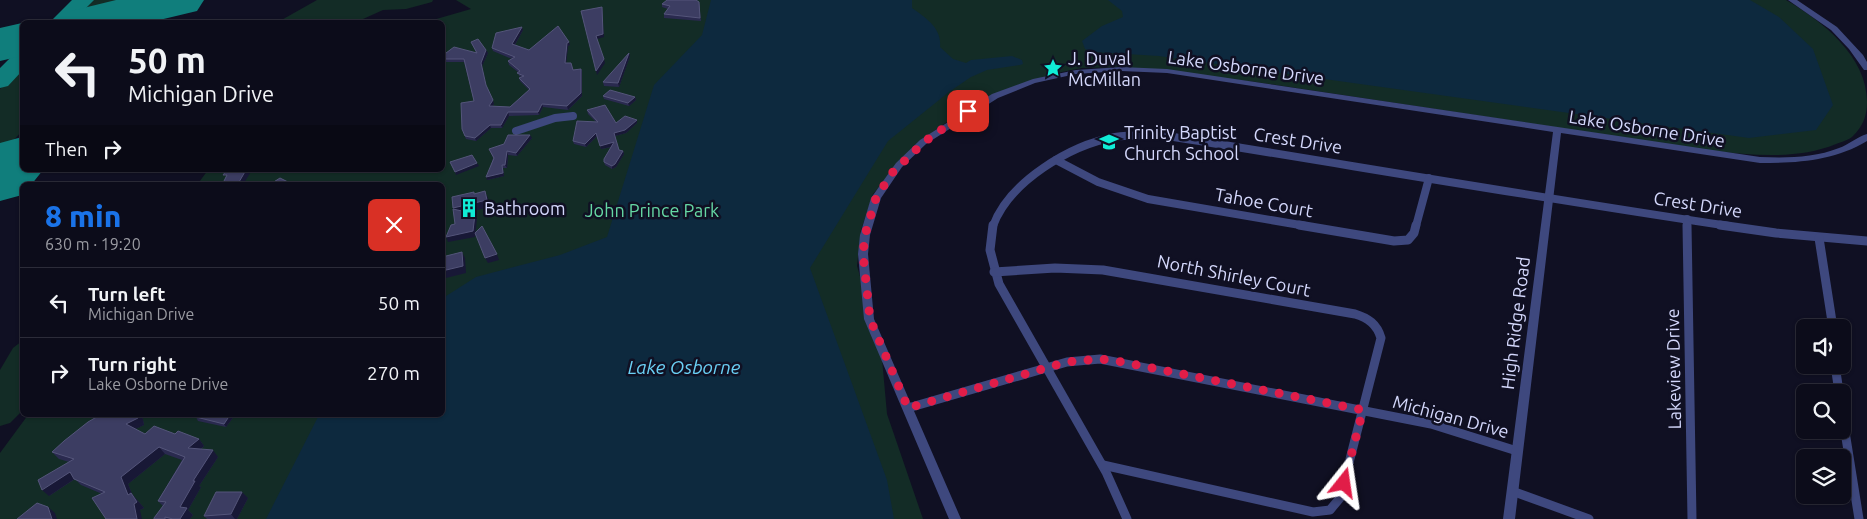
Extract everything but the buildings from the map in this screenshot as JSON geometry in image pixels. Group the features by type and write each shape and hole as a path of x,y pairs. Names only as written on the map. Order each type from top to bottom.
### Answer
{"street":[{"path":"1792,0 1823,20 1864,56 1867,68"},
{"name":"Lake Osborne Drive","path":"955,519 870,319 863,254 865,235 876,198 899,165 939,130 995,96 1033,81 1065,74 1098,70 1144,69 1183,73 1731,157 1779,161 1825,156 1842,152 1867,137"},
{"path":"516,131 555,118 572,116"},
{"name":"High Ridge Road","path":"1509,519 1557,131"},
{"name":"Crest Drive","path":"1127,519 1103,465 994,272 990,240 998,212 1016,188 1073,149 1092,141 1121,136 1152,134 1429,178 1526,196 1819,238 1867,241"},
{"name":"Tahoe Court","path":"1056,160 1098,182 1148,199 1394,241 1408,240 1414,233 1429,178"},
{"name":"Lakeview Drive","path":"1687,219 1692,519"},
{"path":"1819,238 1832,319"},
{"name":"North Shirley Court","path":"994,272 1055,268 1103,270 1363,317 1377,326 1382,338 1363,410"},
{"name":"Michigan Drive","path":"908,408 1047,368 1083,360 1117,361 1431,424 1517,451"},
{"path":"1103,465 1313,512 1322,512 1330,510 1340,498 1363,410"},
{"path":"1846,439 1859,519"},
{"path":"1512,491 1589,519"}],"green space":[{"path":"93,0 150,0 86,17 76,17"},
{"path":"317,0 433,0 432,2 406,9 383,10 363,20 282,20"},
{"name":"John Prince Park","path":"456,0 1786,0 1827,29 1851,55 1865,85 1867,107 1862,125 1847,140 1806,152 1759,155 1713,151 1256,82 1124,67 1082,68 1052,74 991,96 954,117 916,144 873,194 861,230 857,266 881,348 887,414 923,519 0,519 0,453 27,417 445,417 445,182 199,182 207,172 445,172 445,20 433,20 471,9"},
{"path":"20,69 20,133 0,155 0,89"},
{"path":"20,343 20,413 10,423 0,426 0,370 13,348"}],"water":[{"name":"Lake Osborne","path":"711,0 912,0 912,8 932,24 938,34 940,47 953,59 966,63 971,60 1012,56 1022,60 1023,64 1020,65 987,70 971,77 949,92 888,141 810,268 887,480 894,519 266,519 318,417 445,417 445,297 476,277 560,255 607,237 654,85 702,35"},
{"path":"1108,0 1750,0 1779,17 1813,49 1833,105 1816,130 1749,138 1159,56 1094,52 1085,49 1082,41 1102,26 1123,17 1122,11"}],"taxiway":[{"path":"62,20 84,0"},
{"path":"0,46 20,46"},
{"path":"0,81 20,61"}],"runway":[{"path":"98,20 179,0"},
{"path":"0,45 20,40"},
{"path":"0,181 20,158"}],"place":[{"name":"J. Duval McMillan","path":"1053,68"},
{"name":"Trinity Baptist Church School","path":"1109,142"},
{"name":"Bathroom","path":"469,208"}],"route":[{"path":"968,111 924,142 886,180 876,198 865,235 863,254 870,319 908,408 1067,362 1100,359 1117,361 1363,410 1344,483"}]}
